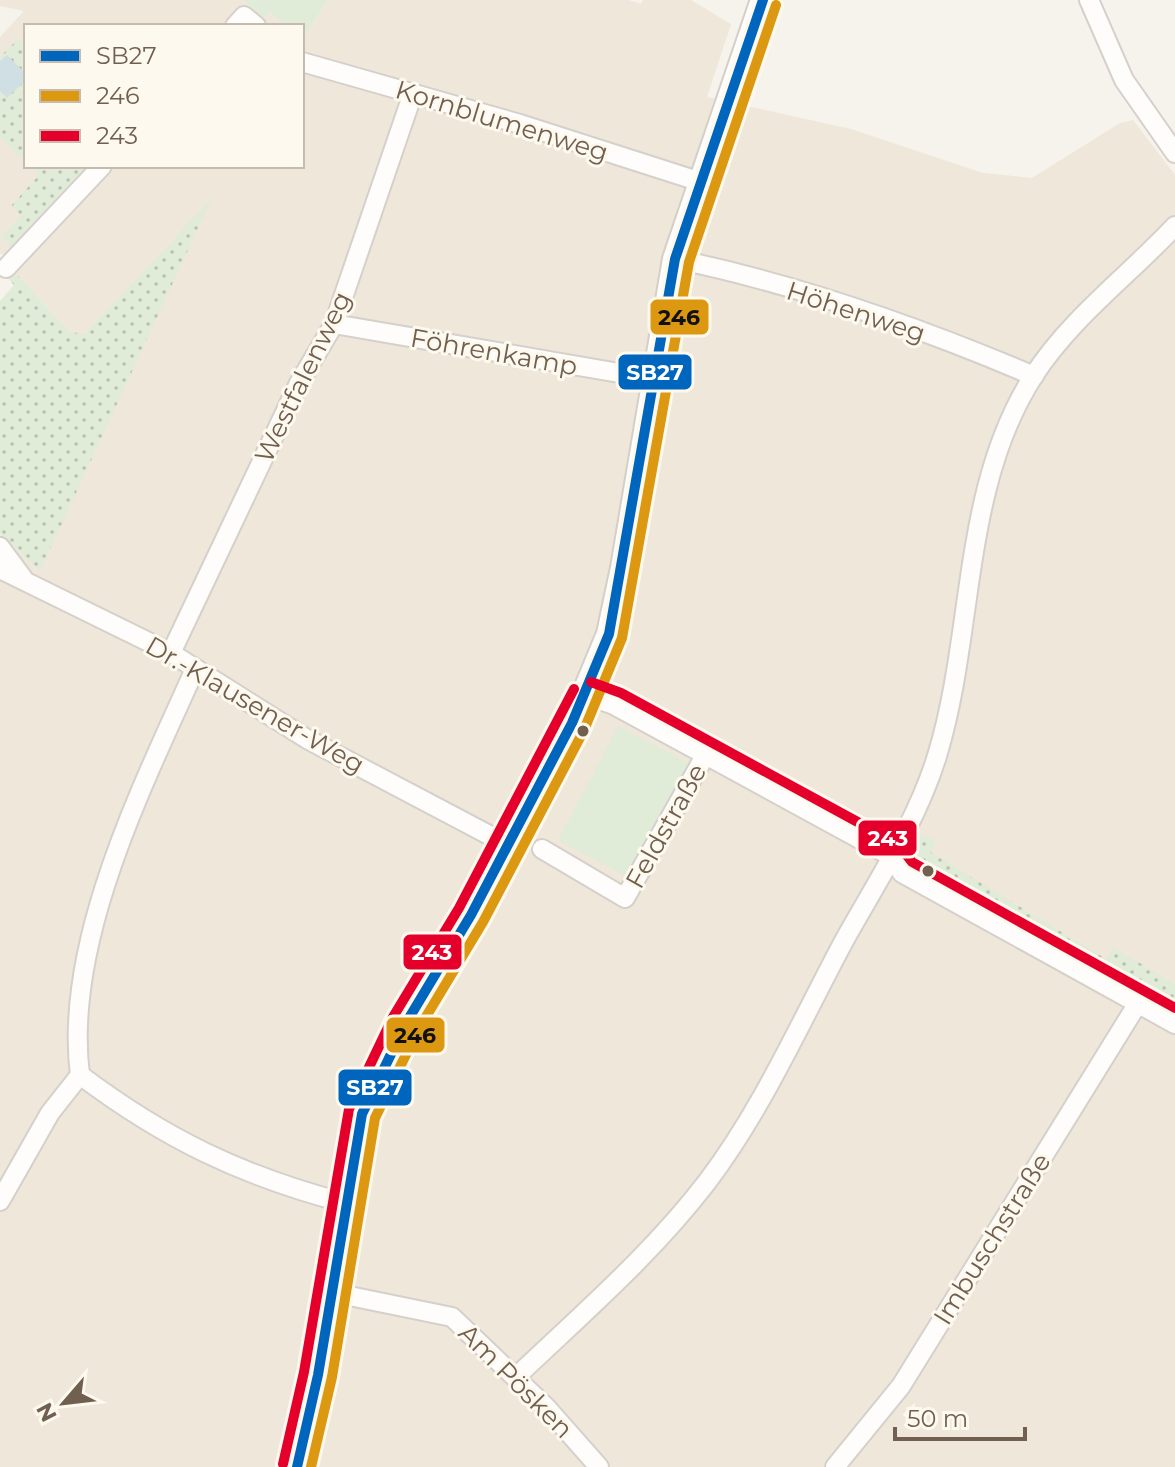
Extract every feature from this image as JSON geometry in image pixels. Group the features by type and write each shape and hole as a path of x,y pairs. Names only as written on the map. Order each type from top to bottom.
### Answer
{"main road":[{"path":"297,1467 318,1375 362,1114 383,1067 508,845 586,695 609,634 621,581 675,259 763,0"}],"street":[{"path":"1089,0 1124,80 1175,153"},
{"name":"Kornblumenweg","path":"304,63 701,182"},
{"name":"Westfalenweg","path":"171,653 299,383 334,324 413,93"},
{"path":"6,268 100,168"},
{"path":"516,1377 636,1264 708,1181 749,1122 917,809 937,757 989,481 1005,436 1034,376 1085,314 1175,226"},
{"name":"Höhenweg","path":"675,259 840,304 980,353 1034,376"},
{"name":"Föhrenkamp","path":"334,324 654,379"},
{"path":"0,547 27,583"},
{"name":"Dr.-Klausener-Weg","path":"0,569 171,653 307,739 508,845"},
{"path":"0,1201 45,1120 80,1075 75,1024 86,958 137,796 195,669"},
{"path":"586,695 614,705 891,856 902,873 1175,1024"},
{"name":"Feldstraße","path":"542,849 625,898 706,754"},
{"name":"Imbuschstraße","path":"835,1467 901,1386 1138,1003"},
{"path":"80,1075 136,1115 214,1160 292,1190 345,1203"},
{"name":"Am Pösken","path":"330,1292 452,1317 516,1377 599,1467"}],"shaded area":[{"path":"0,0 243,0 263,18 270,12 284,24 24,24 24,168 304,168 304,38 328,0 628,0 641,4 643,0 691,0 731,24 707,97 851,129 983,173 1032,178 1120,123 1133,120 1175,175 1175,1467 0,1467 0,535 40,570 210,201 82,336 70,332 11,268 7,256 0,254 0,37 24,11 0,6"},
{"path":"7,55 24,72 24,82 7,98 0,91 0,61"}],"green space":[{"path":"243,0 328,0 304,38 304,24 284,24 270,12 263,18"},
{"path":"18,39 24,44 24,160 0,137 0,57"},
{"path":"32,168 90,168 14,249 1,237 21,215 11,206 39,175"},
{"path":"212,198 40,571 0,534 0,301 14,285 6,276 11,268 70,332 84,334"},
{"path":"618,726 692,765 632,879 558,840"},
{"path":"921,835 937,841 930,852 1106,959 1113,947 1175,984 1175,999 1155,988 1148,1000 1142,997 1148,984 1126,972 1119,984 1114,981 1120,970 1104,960 1097,972 1082,964 1088,952 1020,915 1014,927 1008,923 1014,912 998,902 991,913 959,883 906,854"}],"transit line":[{"name":"SB27","path":"297,1467 318,1375 362,1114 406,1023 471,915 572,723 609,634 675,259 763,0"},
{"name":"246","path":"311,1467 332,1377 375,1118 418,1030 483,922 584,730 622,638 689,262 776,5"},
{"name":"243","path":"591,682 621,693 898,844 912,862 1175,1008"},
{"name":"243","path":"283,1464 304,1372 349,1109 393,1017 459,908 574,689"}]}
